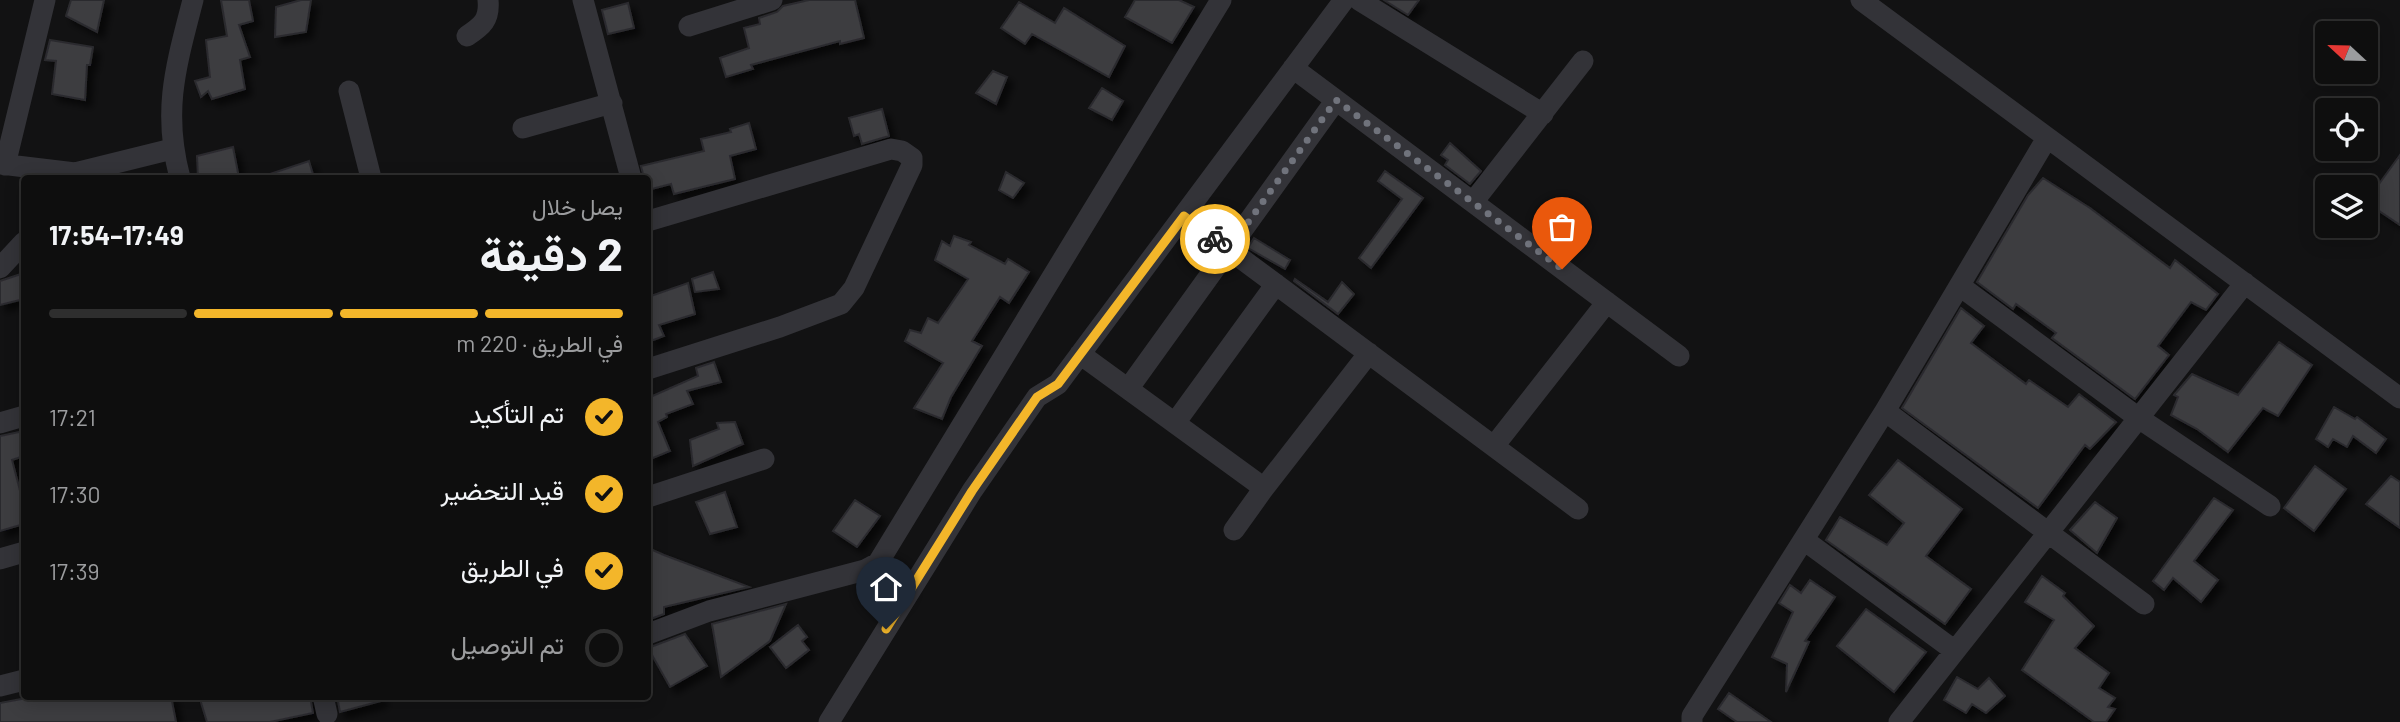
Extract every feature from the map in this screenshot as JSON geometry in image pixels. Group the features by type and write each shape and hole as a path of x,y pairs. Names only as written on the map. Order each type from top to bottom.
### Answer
{"street":[{"path":"45,0 3,164 67,175"},
{"path":"179,175 172,149 172,82 194,0"},
{"path":"467,36 485,24 489,11 488,0"},
{"path":"583,0 630,175"},
{"path":"689,26 772,0"},
{"path":"651,633 709,611 865,570 877,563 1221,0"},
{"path":"829,722 972,491 1037,397 1058,384 1344,0"},
{"path":"1359,0 1544,114"},
{"path":"1861,0 2400,398"},
{"path":"1473,202 1583,61"},
{"path":"1293,68 1679,356"},
{"path":"349,91 370,175"},
{"path":"1128,390 1336,100"},
{"path":"523,128 612,103"},
{"path":"1692,722 1692,716 1885,411 2047,138"},
{"path":"77,175 172,149"},
{"path":"651,220 891,149 902,151 912,158 912,165 890,218 854,288 841,304 780,327 651,368"},
{"path":"1184,216 1578,509"},
{"path":"0,268 21,245"},
{"path":"1910,718 1955,651 2245,283"},
{"path":"1175,423 1276,284"},
{"path":"1960,286 2140,419 2270,506"},
{"path":"1494,446 1607,302"},
{"path":"1234,530 1369,353"},
{"path":"1080,354 1264,488"},
{"path":"1885,411 2144,604"},
{"path":"0,424 21,417"},
{"path":"651,496 764,459"},
{"path":"1804,540 1955,651"},
{"path":"0,559 21,553"},
{"path":"0,686 21,681"}],"building":[{"path":"71,0 104,0 97,32 66,16"},
{"path":"221,0 249,0 253,21 239,25 250,57 240,60 245,89 212,99 208,91 201,97 195,81 210,77 206,40 227,36"},
{"path":"311,0 306,32 275,37 276,7"},
{"path":"809,0 855,0 864,38 840,44 840,41 751,65 753,69 726,77 720,58 749,48 744,28 760,24 759,18 777,12 783,6"},
{"path":"1135,0 1179,0 1194,7 1172,43 1125,17"},
{"path":"1384,0 1419,0 1408,15"},
{"path":"1019,2 1055,23 1064,8 1125,46 1109,77 1032,34 1025,44 1001,28"},
{"path":"628,3 634,28 608,34 602,10"},
{"path":"50,40 93,47 90,65 87,65 85,100 52,94 56,61 45,60"},
{"path":"993,71 1007,77 996,104 976,93"},
{"path":"1102,88 1123,101 1112,120 1089,108"},
{"path":"882,109 889,136 862,144 859,134 854,136 849,118"},
{"path":"749,123 756,149 730,156 735,179 674,194 671,184 651,189 651,175 643,175 641,166 704,151 701,139 731,132 730,129"},
{"path":"1450,143 1481,171 1470,184 1445,165 1448,160 1441,155"},
{"path":"233,147 238,175 198,175 197,156"},
{"path":"2400,155 2400,225 2378,210 2378,185"},
{"path":"309,161 313,175 267,175"},
{"path":"1385,171 1423,198 1371,268 1359,258 1402,199 1378,181"},
{"path":"1006,172 1024,183 1013,198 999,190"},
{"path":"2043,178 2090,208 2170,268 2175,260 2218,294 2206,310 2191,302 2158,346 2169,355 2135,399 2052,338 2056,333 2016,304 2013,309 1977,282 2028,195"},
{"path":"954,236 971,242 969,245 1005,264 1008,259 1029,272 1009,303 1000,297 972,341 982,346 951,397 942,419 914,408 943,363 905,341 910,330 921,333 928,318 938,323 968,279 935,260 942,241 950,246"},
{"path":"1254,238 1290,260 1285,269 1248,248"},
{"path":"713,272 719,289 695,292 692,279"},
{"path":"21,274 21,300 0,305 0,281"},
{"path":"1295,279 1328,302 1342,282 1354,294 1338,314 1294,281"},
{"path":"688,283 695,314 659,325 664,336 651,341 651,296"},
{"path":"1961,308 1984,326 1971,343 2026,384 2029,380 2068,407 2079,394 2116,422 2090,449 2085,445 2038,508 1902,408"},
{"path":"2279,342 2312,365 2278,416 2263,408 2228,452 2197,429 2171,415 2178,397 2174,395 2192,374 2238,395"},
{"path":"714,362 721,382 687,391 693,404 666,414 667,417 658,422 670,451 651,459 651,397 698,376 696,368"},
{"path":"2334,407 2355,419 2357,417 2386,439 2376,453 2353,436 2347,447 2333,439 2328,447 2316,439"},
{"path":"735,422 743,444 693,466 690,440 719,429 717,423"},
{"path":"21,432 21,457 12,460 21,494 21,525 0,531 0,436"},
{"path":"1898,460 1962,509 1926,556 1971,589 1945,624 1826,540 1840,517 1887,545 1904,523 1869,495"},
{"path":"2315,466 2346,489 2314,531 2284,508"},
{"path":"2391,476 2400,482 2400,528 2366,504"},
{"path":"725,492 737,527 710,534 696,502"},
{"path":"2214,498 2233,510 2194,561 2218,580 2201,602 2173,578 2164,590 2153,581"},
{"path":"855,500 880,516 857,547 833,531"},
{"path":"2095,502 2117,518 2097,553 2070,530"},
{"path":"651,549 749,587 664,607 664,614 651,619"},
{"path":"2042,576 2065,593 2063,596 2094,626 2075,648 2109,673 2099,688 2115,698 2108,707 2115,709 2106,722 2094,722 2022,670 2054,620 2025,602"},
{"path":"1810,580 1835,597 1805,641 1809,642 1786,692 1787,664 1772,657 1793,612 1779,603 1790,585 1801,593"},
{"path":"786,604 770,641 721,677 712,624"},
{"path":"1866,609 1926,652 1894,692 1837,646"},
{"path":"798,625 807,637 802,641 809,650 786,668 770,647"},
{"path":"685,634 707,666 670,687 651,653 651,647"},
{"path":"1957,677 1978,689 1989,678 2005,696 1986,713 1972,704 1966,713 1944,700"},
{"path":"1729,693 1771,722 1737,722 1718,709"},
{"path":"21,699 172,700 176,722 0,722 0,703"},
{"path":"200,700 311,700 313,713 270,722 207,722"},
{"path":"338,700 381,700 381,701 340,712"}],"way so far":[{"path":"1215,239 1229,249 1336,100 1562,269"}],"route":[{"path":"886,629 972,491 1037,397 1058,384 1184,216 1215,239"}]}
